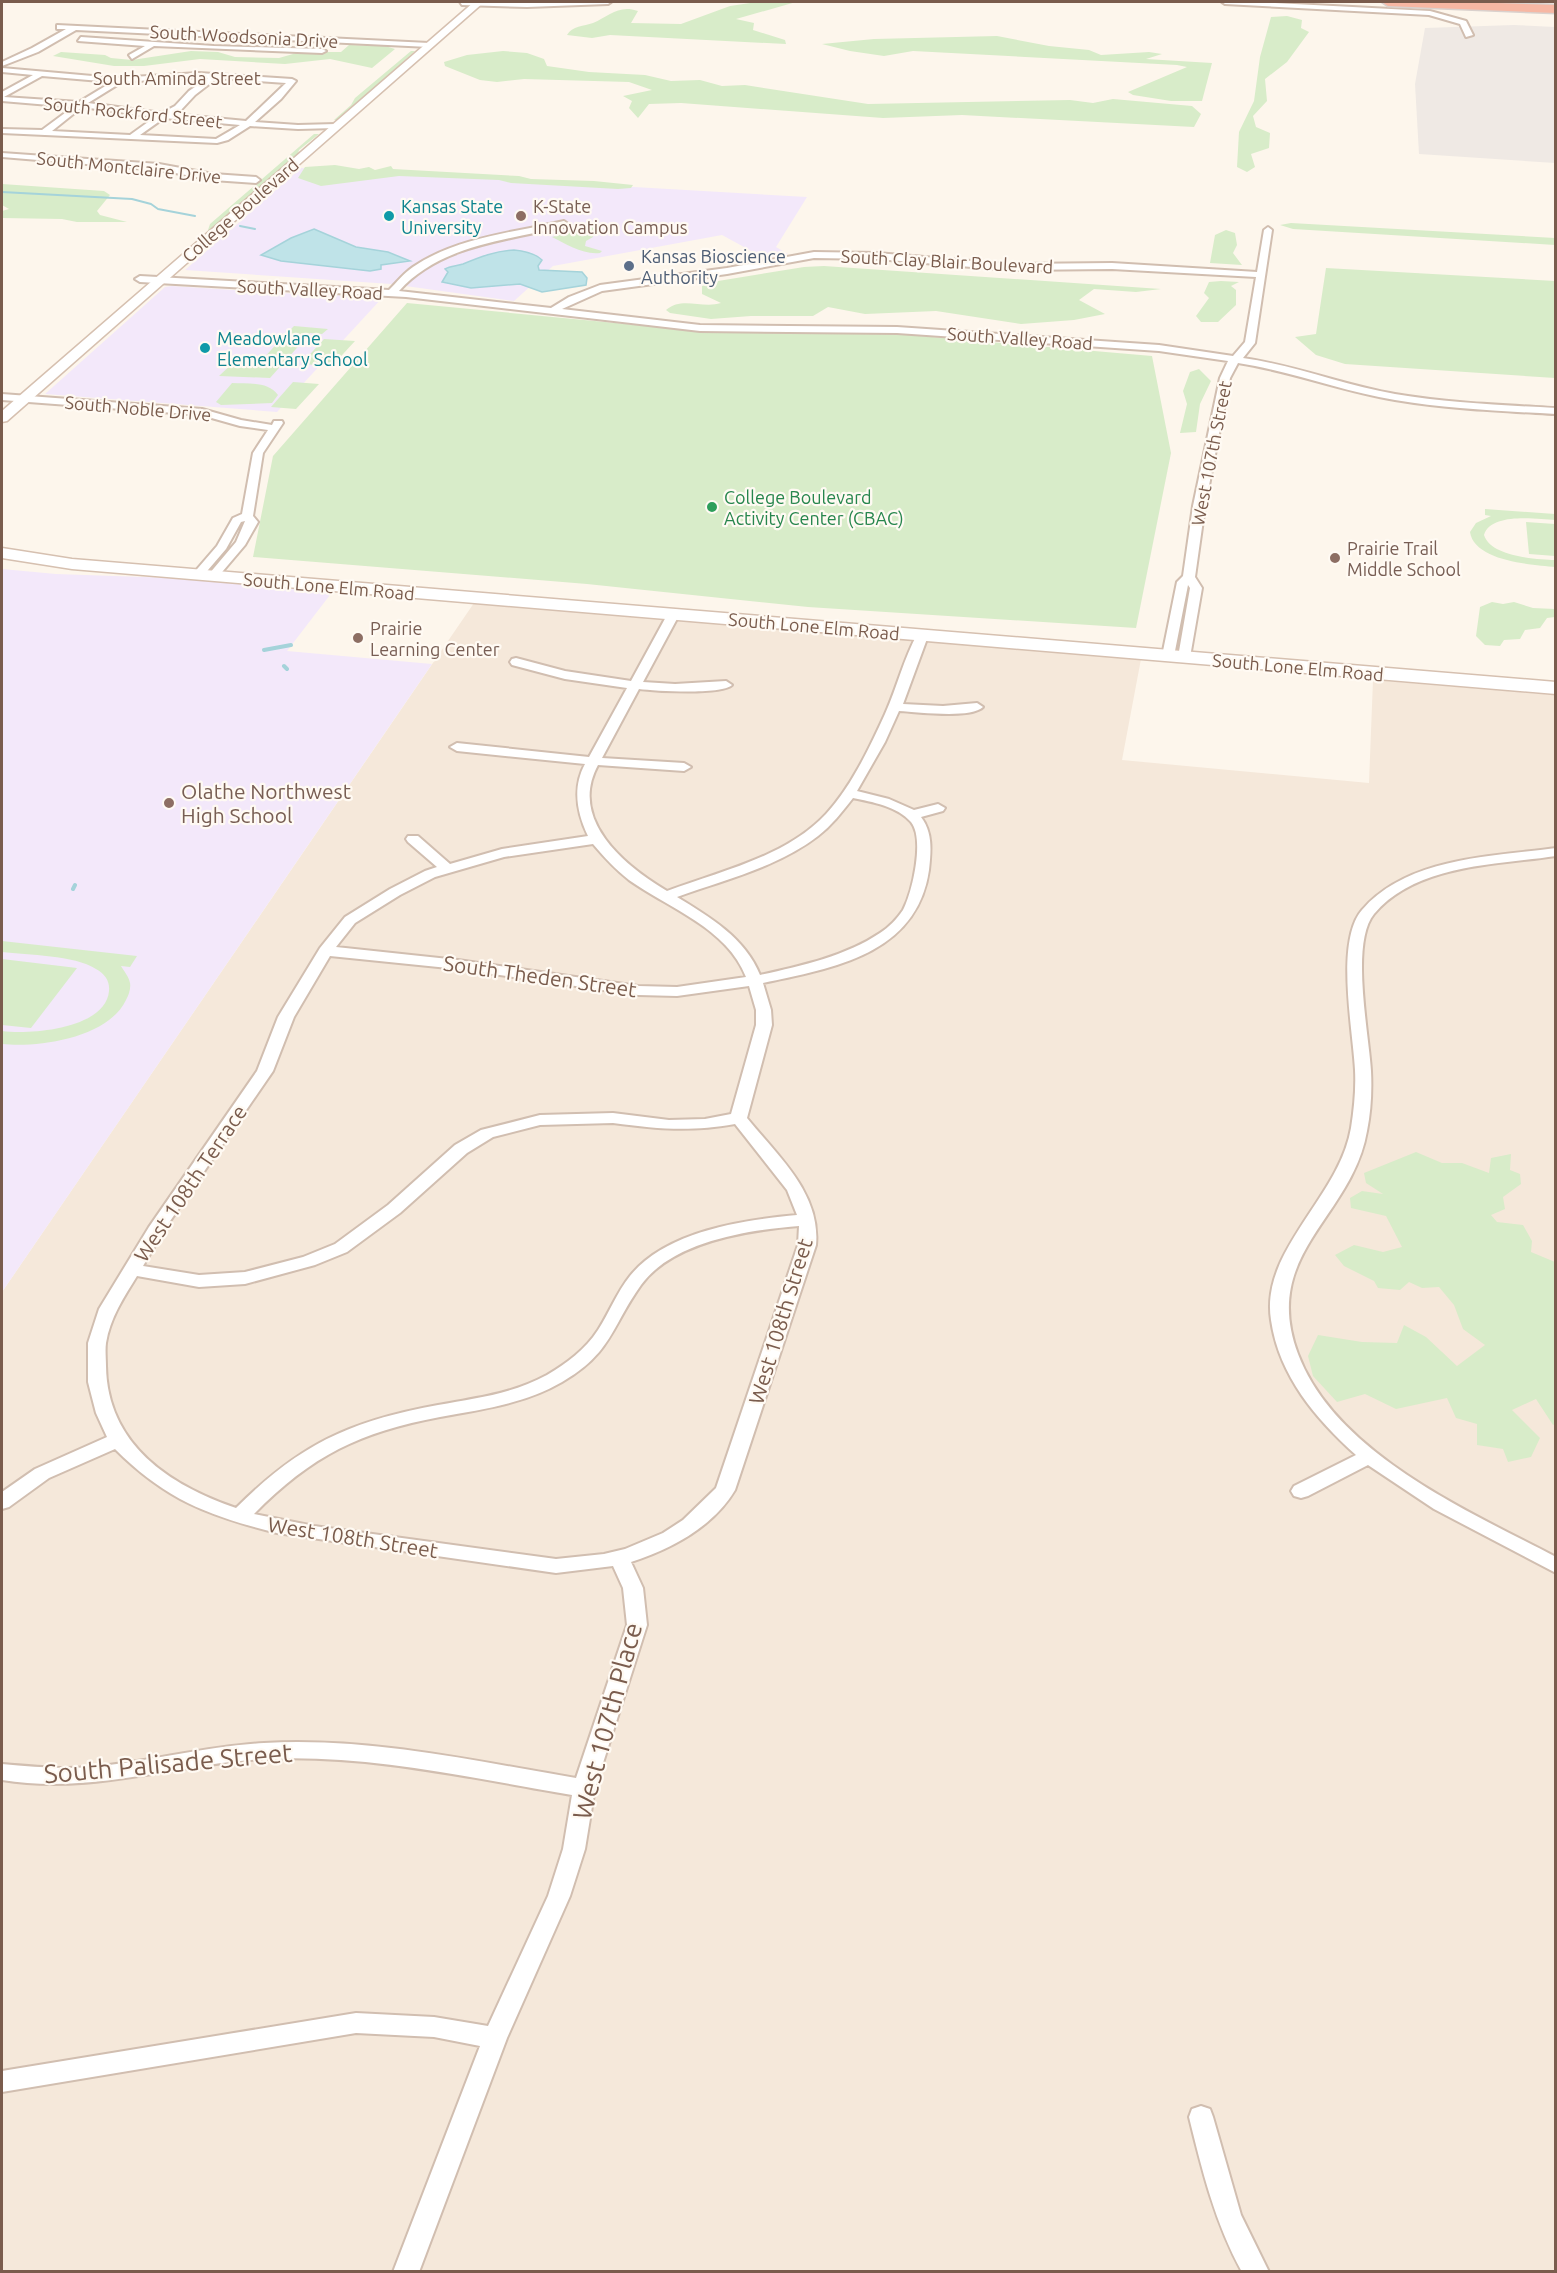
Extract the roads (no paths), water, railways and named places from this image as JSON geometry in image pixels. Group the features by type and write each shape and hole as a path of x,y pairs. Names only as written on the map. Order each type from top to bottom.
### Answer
{"highway":[{"path":"1388,2 1556,9"},
{"path":"1530,2 1556,3"}],"main road":[{"name":"College Boulevard","path":"2,418 313,126 463,2"},
{"name":"College Boulevard","path":"3,398 336,126 478,3"},
{"name":"South Lone Elm Road","path":"2,553 72,564 1556,688"},
{"name":"South Lone Elm Road","path":"2,565 72,564"}],"street":[{"path":"463,2 542,5 608,2"},
{"path":"1225,2 1431,13 1463,23 1469,35"},
{"name":"South Woodsonia Drive","path":"60,27 429,45"},
{"path":"2,64 74,28"},
{"path":"56,38 203,48 335,51"},
{"path":"283,49 296,39"},
{"path":"82,45 92,40"},
{"path":"132,57 154,44"},
{"name":"South Aminda Street","path":"2,70 120,80 216,76 292,81 278,99 247,123"},
{"path":"2,95 41,74"},
{"path":"131,138 177,108 192,93 216,76"},
{"path":"44,133 80,105 120,80"},
{"name":"South Rockford Street","path":"2,99 247,123 336,126"},
{"path":"2,131 217,141 228,138 247,123"},
{"name":"South Montclaire Drive","path":"2,155 159,167 213,177 256,180"},
{"path":"398,292 435,261 473,245 564,224"},
{"name":"West 107th Street","path":"1176,657 1196,588 1189,577 1199,506 1225,378 1229,367 1250,343 1269,230"},
{"name":"South Clay Blair Boulevard","path":"566,312 603,294 796,257 877,256 1007,267 1112,266 1262,275"},
{"name":"South Valley Road","path":"153,277 398,292 700,328 897,330 1151,347 1282,367 1345,387 1395,397 1437,403 1556,411"},
{"name":"South Clay Blair Boulevard","path":"552,310 578,296 600,288 670,280"},
{"name":"South Noble Drive","path":"3,398 202,412 240,423 277,424 258,453 255,464 247,516 252,522 249,531 205,575"},
{"path":"132,1270 199,1281 245,1278 309,1261 340,1248 394,1209 482,1129 540,1120 613,1118 669,1125 705,1125 739,1118 741,1098 759,1047 764,1013 755,981 743,955 732,942 667,896 629,873 600,845 586,816 585,776 672,615"},
{"path":"667,896 783,850 803,839 830,819 882,736 922,636"},
{"path":"516,662 567,676 635,684 698,687 726,685"},
{"path":"895,707 943,710 977,707"},
{"path":"457,747 593,761 684,767"},
{"path":"848,793 877,799 912,815 938,808"},
{"name":"South Theden Street","path":"326,951 400,957 646,991 674,992 755,981 804,970 859,951 889,935 910,910 922,868 925,837 912,815"},
{"path":"413,838 447,869"},
{"name":"West 108th Terrace","path":"118,1440 105,1413 99,1392 96,1354 101,1327 108,1310 158,1227 265,1071 286,1017 326,951 350,920 395,892 430,874 502,853 597,839"},
{"path":"1556,852 1447,869 1426,875 1392,891 1366,914 1357,934 1356,960 1363,1062 1363,1099 1358,1138 1348,1165 1293,1253 1282,1280 1278,1312 1290,1357 1308,1389 1348,1440 1400,1480 1556,1566"},
{"name":"West 108th Street","path":"118,1440 146,1468 184,1494 209,1507 289,1530 556,1566 591,1564 620,1559 677,1535 702,1517 725,1490 807,1245 806,1221 798,1195 739,1118"},
{"path":"239,1517 266,1488 292,1466 315,1451 355,1431 408,1417 504,1398 532,1390 551,1380 591,1352 604,1335 638,1278 678,1249 704,1237 740,1226 806,1221"},
{"path":"2,1502 33,1477 118,1440"},
{"path":"1301,1491 1369,1457"},
{"name":"West 107th Place","path":"405,2271 495,2038 559,1896 574,1849 585,1788 637,1625 633,1588 620,1559"},
{"name":"South Palisade Street","path":"2,1772 41,1777 70,1777 220,1755 295,1751 369,1755 585,1788"},
{"path":"2,2081 356,2023 434,2027 495,2038"},
{"path":"1201,2117 1226,2213 1239,2244 1256,2271"}],"water":[{"path":"314,229 356,247 388,252 410,261 381,265 381,269 370,271 281,261 261,255 291,238"},
{"path":"514,250 529,253 542,260 538,266 539,270 582,272 587,278 586,285 542,292 520,284 471,288 442,282 448,272 445,269 447,268 494,253"}],"waterway":[{"path":"2,192 132,199 151,204 158,209 195,216"},
{"path":"240,226 255,229"},
{"path":"264,650 291,645"},
{"path":"284,666 287,669"},
{"path":"73,889 75,885"}],"place":[{"name":"Kansas State University","path":"389,216"},
{"name":"K-State Innovation Campus","path":"521,216"},
{"name":"Kansas Bioscience Authority","path":"629,266"},
{"name":"Meadowlane Elementary School","path":"205,348"},
{"name":"College Boulevard Activity Center (CBAC)","path":"712,507"},
{"name":"Prairie Trail Middle School","path":"1335,558"},
{"name":"Prairie Learning Center","path":"358,638"},
{"name":"Olathe Northwest High School","path":"169,803"}]}
